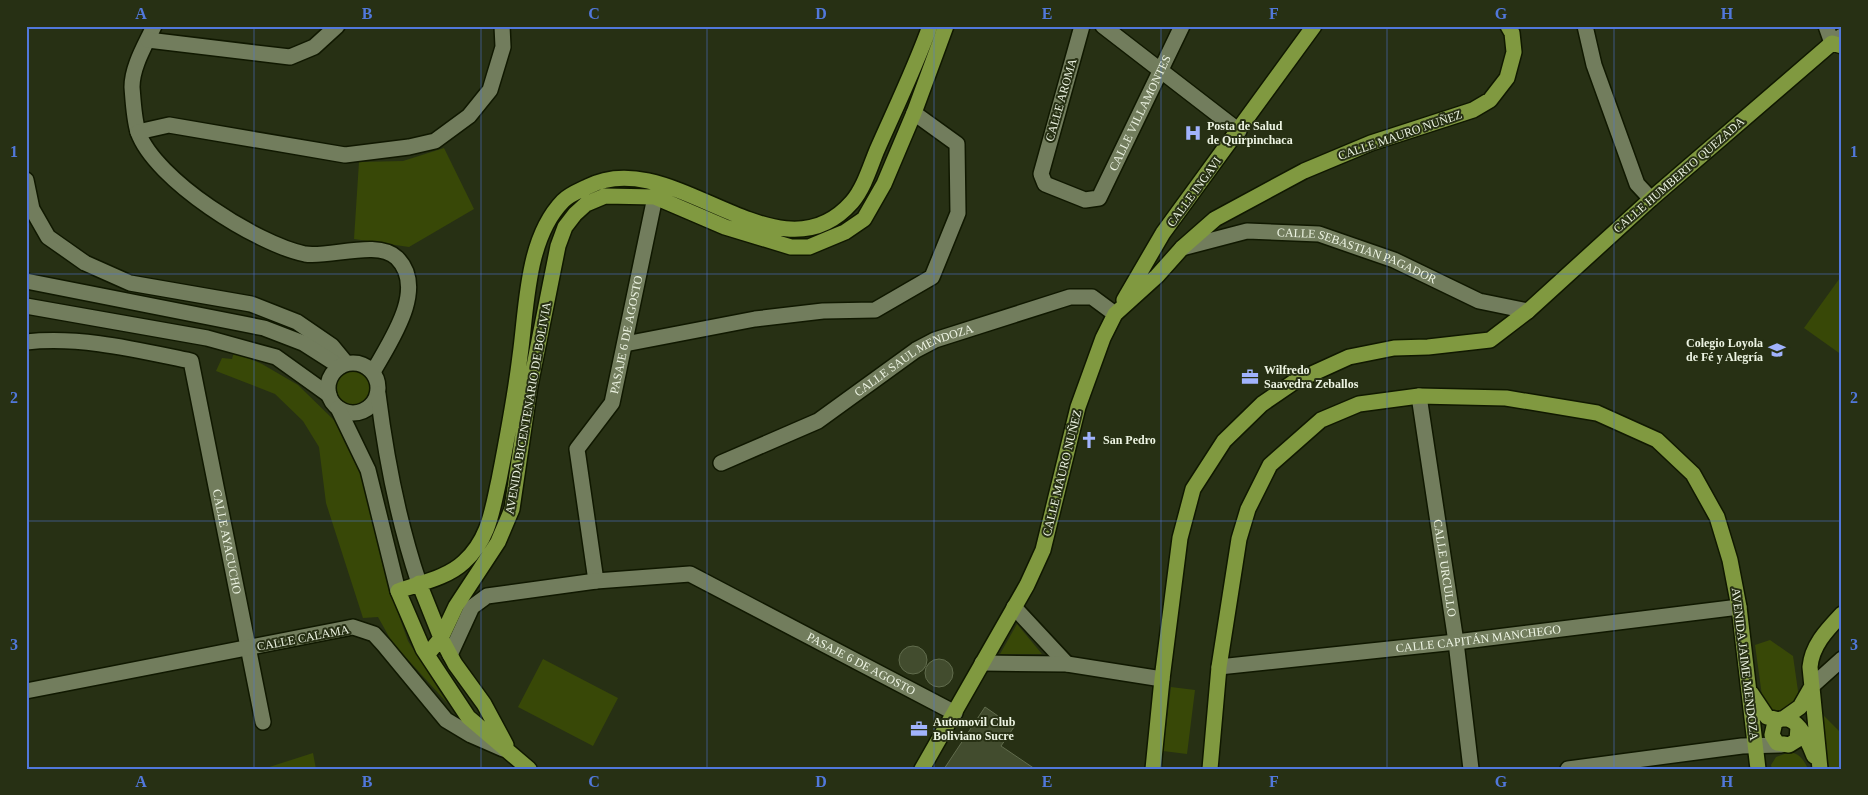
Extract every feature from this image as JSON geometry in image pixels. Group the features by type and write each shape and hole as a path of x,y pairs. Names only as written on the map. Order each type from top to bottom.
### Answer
{"main road":[{"name":"AVENIDA BICENTENARIO DE BOLIVIA","path":"398,591 450,572 464,563 487,532 507,441 527,294 542,232 562,202 573,193 597,181 612,178 633,179 666,185 772,227 802,231 836,218 858,194 930,26"},
{"name":"AVENIDA BICENTENARIO DE BOLIVIA","path":"427,655 441,638 456,606 498,542 512,509 530,386 558,246 565,227 575,214 586,204 605,196 655,197 725,227 791,247 810,247 845,232 864,219 884,184 914,113 946,26"},
{"name":"CALLE INGAVI","path":"1116,314 1163,233 1314,26"},
{"name":"CALLE MAURO NUÑEZ","path":"922,769 1014,607 1042,550 1078,407 1104,338 1116,314 1157,276 1182,248 1215,219 1304,170 1371,142 1473,110 1490,100 1507,78 1514,52 1512,33 1508,26"},
{"name":"CALLE HUMBERTO QUEZADA","path":"1153,769 1162,679 1182,530 1193,488 1224,440 1262,404 1294,382 1349,357 1394,348 1428,347 1490,340 1528,311 1651,199 1839,41"},
{"name":"AVENIDA JAIME MENDOZA","path":"1210,769 1219,668 1239,539 1248,509 1270,465 1321,420 1359,404 1419,396 1506,398 1597,413 1657,440 1693,474 1717,517 1730,560 1739,607 1753,740 1758,769"},
{"path":"419,583 441,638 450,655 484,704 511,752"},
{"path":"398,591 427,655 468,717 511,752"},
{"path":"1795,737 1812,686 1811,654 1828,629 1842,614"},
{"path":"1795,737 1772,735 1779,720 1800,707 1812,686"},
{"path":"1748,688 1767,717 1779,720 1792,720 1795,737 1820,769"},
{"name":"CALLE CALAMA","path":"511,752 529,769"}],"street":[{"path":"337,26 314,46 290,57 151,33 138,61 132,85 138,132 162,170 216,212 271,243 306,254 382,250 397,258 406,272 409,288 404,315 373,372"},
{"path":"138,132 168,125 345,156 409,148 434,141 469,116 490,90 502,47 502,26"},
{"name":"CALLE AROMA","path":"1082,26 1041,174 1045,184 1084,200 1099,198"},
{"path":"1103,26 1239,130"},
{"name":"CALLE VILLAMONTES","path":"1099,198 1182,26"},
{"path":"1585,26 1594,65 1637,184 1651,199"},
{"path":"1826,26 1839,41"},
{"path":"625,344 754,319 823,311 875,310 932,277 958,213 957,144 914,113"},
{"path":"26,180 32,209 48,237 85,264 130,283 251,304 298,322 332,346 343,365"},
{"name":"PASAJE 6 DE AGOSTO","path":"596,581 577,449 612,403 655,197"},
{"name":"CALLE SEBASTIAN PAGADOR","path":"1182,248 1247,231 1319,234 1394,260 1479,301 1528,311"},
{"path":"26,280 264,328 303,343 343,365 361,364 373,372 377,378 388,469 409,555 419,583"},
{"name":"CALLE SAUL MENDOZA","path":"721,463 818,421 916,350 935,340 1070,296 1092,297 1116,314"},
{"path":"26,306 207,338 276,356 329,395 338,408 368,470 398,591"},
{"name":"CALLE AYACUCHO","path":"26,342 64,340 118,346 191,361 250,648 263,722"},
{"path":"329,395 329,379 343,365"},
{"path":"338,408 346,412 362,412 369,408 378,394"},
{"name":"CALLE URCULLO","path":"1419,396 1456,642 1471,769"},
{"name":"PASAJE 6 DE AGOSTO","path":"450,655 472,607 482,598 523,590 596,581 690,574 955,713"},
{"path":"1014,607 1067,664"},
{"name":"CALLE CAPITÁN MANCHEGO","path":"1219,668 1456,642 1739,607"},
{"name":"CALLE CALAMA","path":"26,691 353,627 374,634 446,720 471,736 511,752"},
{"path":"1812,686 1842,659"},
{"path":"982,663 1067,664 1162,679"},
{"path":"1753,740 1779,720"},
{"path":"1568,769 1753,740 1795,737"}],"green space":[{"path":"444,148 474,209 409,247 354,239 359,162 403,161"},
{"path":"1842,275 1842,355 1804,328"},
{"path":"234,352 262,364 298,385 339,425 359,464 389,588 408,641 448,704 392,642 378,617 363,618 326,503 319,447 303,421 275,394 216,371 222,358 232,359"},
{"path":"353,369 365,375 371,387 365,399 353,405 341,399 335,387 341,375"},
{"path":"1017,624 1042,654 1000,654"},
{"path":"1770,640 1793,656 1799,698 1797,704 1781,714 1769,710 1763,703 1755,645"},
{"path":"543,659 618,698 593,746 518,707"},
{"path":"1171,687 1195,690 1187,754 1163,751"},
{"path":"1821,713 1842,734 1842,769 1829,769"},
{"path":"1790,752 1801,758 1808,769 1772,769 1771,765 1776,757"},
{"path":"313,753 316,769 263,769"}],"building":[{"path":"913,646 923,650 927,660 923,670 913,674 903,670 899,660 903,650"},
{"path":"939,659 949,663 953,673 949,683 939,687 929,683 925,673 929,663"},
{"path":"985,707 1014,727 1001,746 1035,769 944,769"}],"place":[{"name":"Posta de Salud de Quirpinchaca","path":"1193,133"},
{"name":"Colegio Loyola de Fé y Alegría","path":"1777,350"},
{"name":"Wilfredo Saavedra Zeballos","path":"1250,377"},
{"name":"San Pedro","path":"1089,440"},
{"name":"Automovil Club Boliviano Sucre","path":"919,729"}]}
